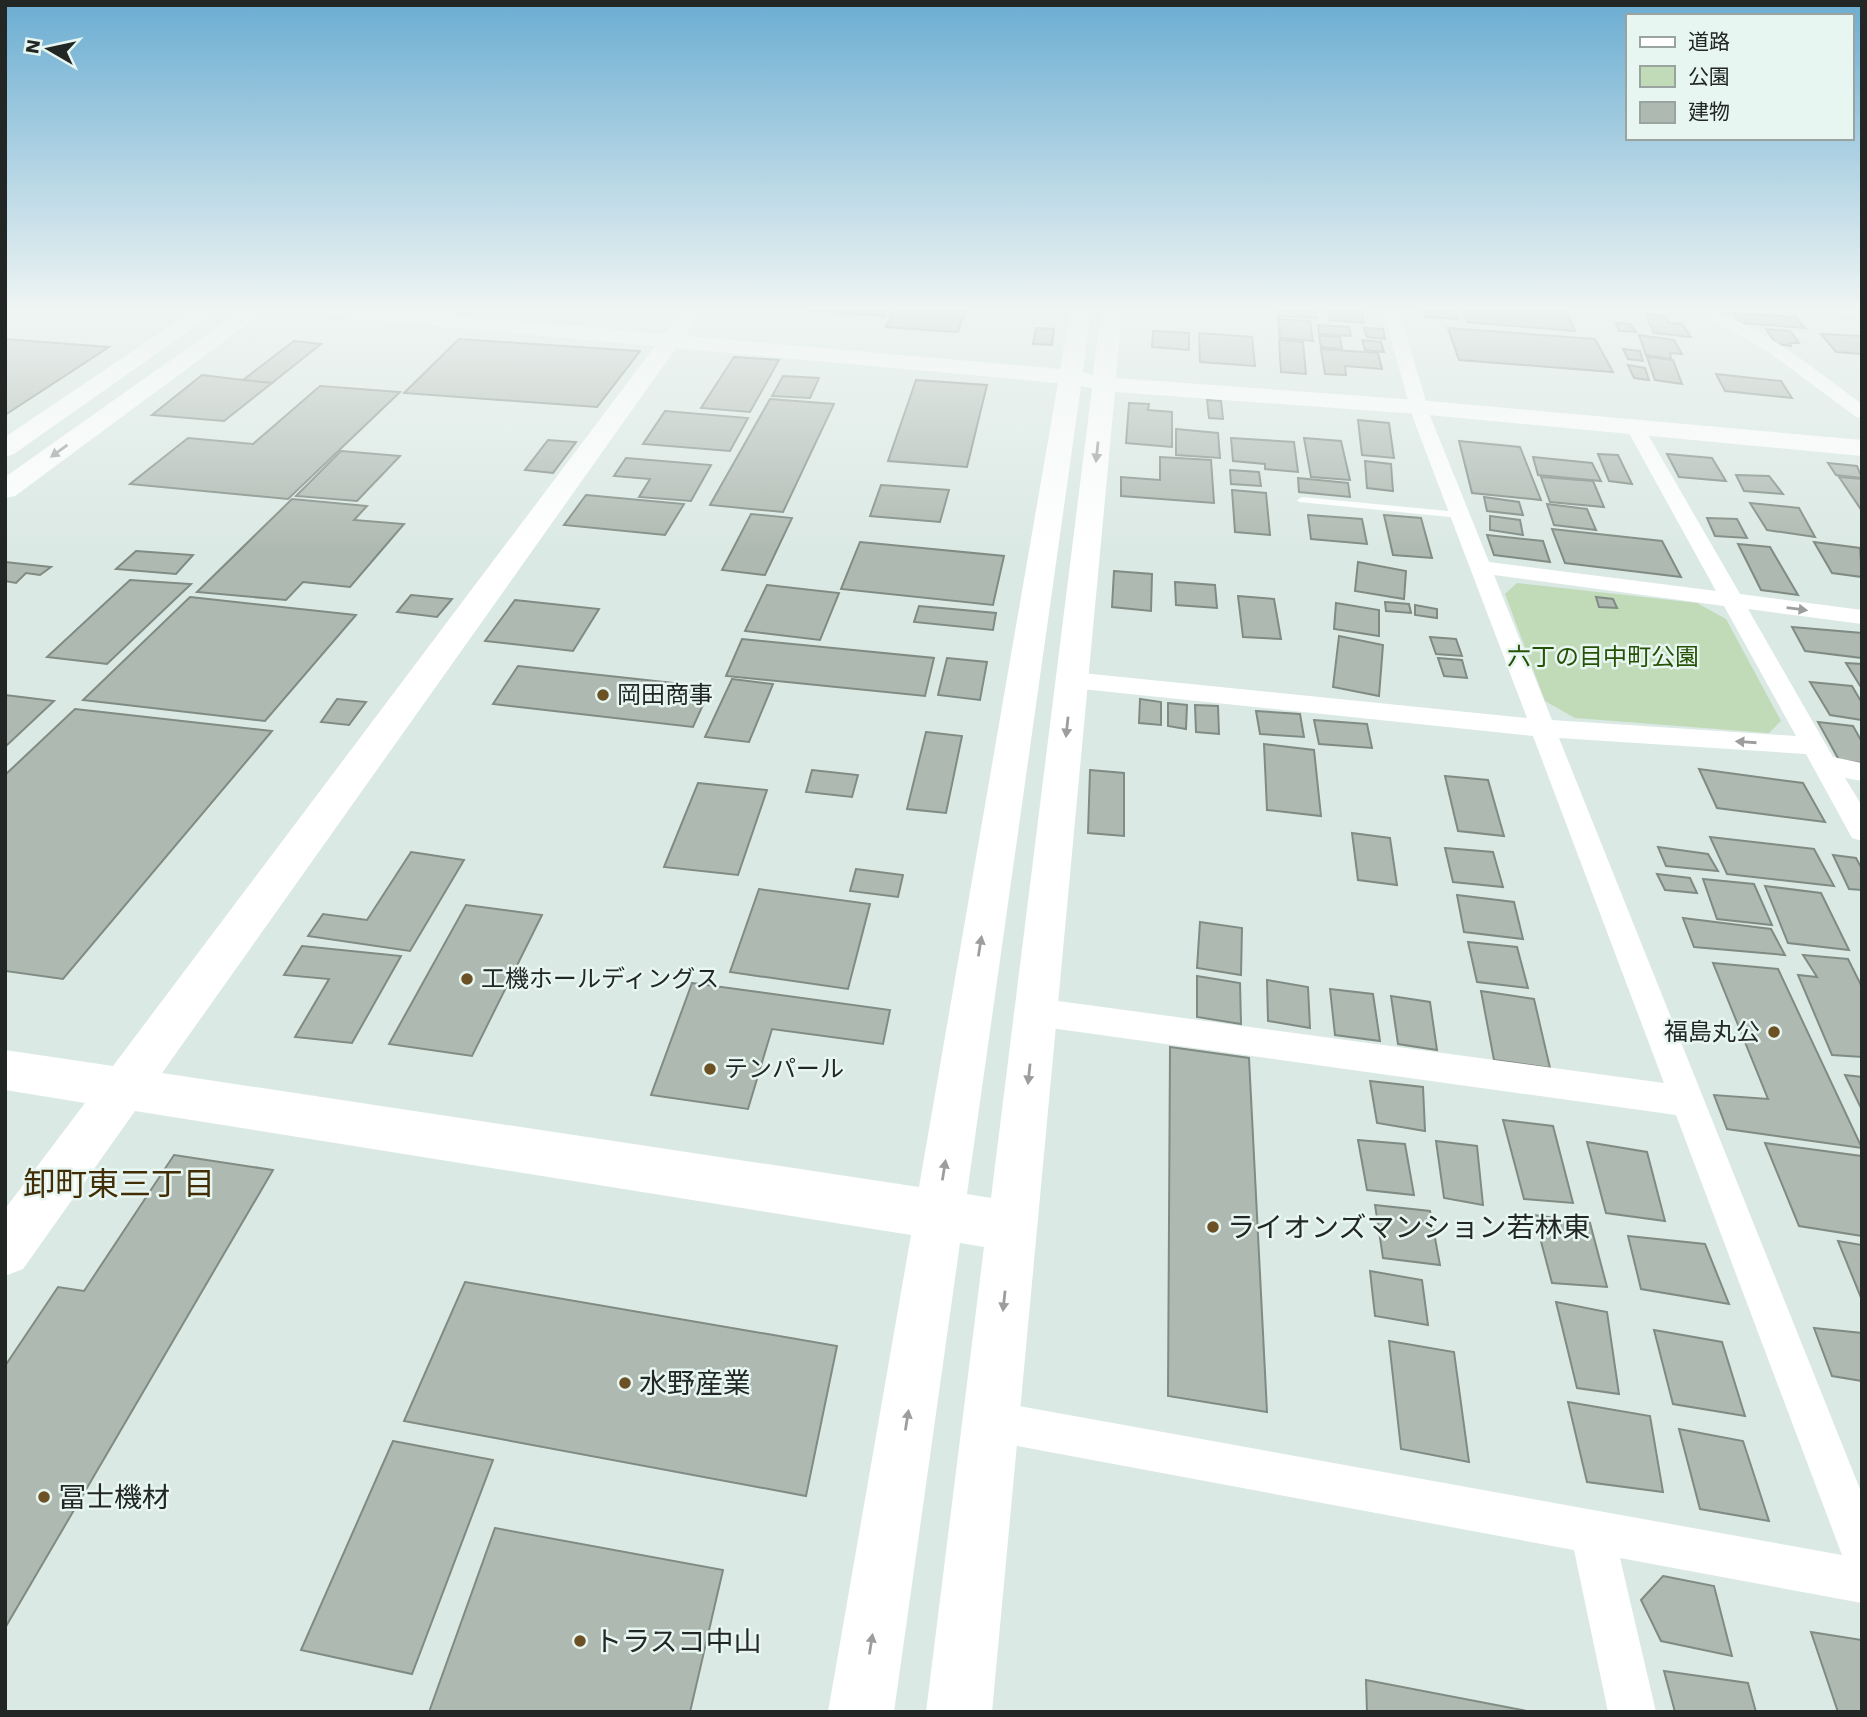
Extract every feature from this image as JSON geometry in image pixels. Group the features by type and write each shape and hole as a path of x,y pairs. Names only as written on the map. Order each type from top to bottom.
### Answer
{"street":[{"path":"5,449 89,391"},
{"path":"5,490 143,391"},
{"path":"5,1251 634,391"},
{"path":"861,1712 937,1215 1085,391"},
{"path":"958,1712 1072,680 1087,391"},
{"path":"1296,391 1862,435"},
{"path":"1413,391 1862,1550"},
{"path":"1832,391 1862,413"},
{"path":"1416,401 1862,448"},
{"path":"1634,426 1862,831"},
{"path":"1480,567 1731,602 1862,617"},
{"path":"1072,680 1819,755 1862,772"},
{"path":"1036,1012 1687,1101"},
{"path":"5,1070 1012,1226"},
{"path":"991,1422 1862,1581"},
{"path":"1592,1532 1632,1712"}],"lane":[{"path":"1302,500 1459,514"}],"green space":[{"name":"六丁の目中町公園","path":"1517,583 1697,603 1726,619 1781,721 1769,733 1575,718 1545,701 1505,594"}],"building":[{"path":"5,391 42,391 5,415"},
{"path":"182,391 262,391 224,421 152,415"},
{"path":"314,391 400,392 288,499 130,484 188,438 253,444"},
{"path":"406,391 609,391 597,407 404,393"},
{"path":"712,391 762,391 750,412 701,408"},
{"path":"775,391 813,391 810,398 772,396"},
{"path":"912,391 986,391 967,467 888,461"},
{"path":"1726,391 1788,391 1792,398"},
{"path":"770,399 834,404 783,512 710,505"},
{"path":"1207,400 1221,401 1223,419 1209,418"},
{"path":"1129,403 1149,404 1148,410 1172,412 1172,447 1126,443"},
{"path":"665,411 748,418 730,451 643,444"},
{"path":"1358,420 1389,423 1394,458 1362,455"},
{"path":"1176,429 1218,433 1220,458 1176,455"},
{"path":"1231,438 1294,442 1298,472 1265,469 1265,464 1233,461"},
{"path":"1304,438 1341,441 1350,480 1311,477"},
{"path":"548,440 576,442 553,473 525,470"},
{"path":"1459,441 1520,447 1541,500 1472,493"},
{"path":"341,451 400,456 357,501 296,496"},
{"path":"1598,454 1618,455 1632,484 1609,481"},
{"path":"1667,454 1712,458 1726,481 1679,477"},
{"path":"1160,457 1211,460 1214,503 1121,496 1121,477 1160,480"},
{"path":"1533,457 1592,463 1601,481 1538,475"},
{"path":"626,458 711,465 691,501 639,497 650,479 614,476"},
{"path":"1365,461 1391,464 1393,491 1367,488"},
{"path":"1828,463 1857,466 1862,478 1836,475"},
{"path":"1230,470 1259,472 1261,486 1231,484"},
{"path":"1736,475 1769,476 1783,494 1744,491"},
{"path":"1541,477 1593,481 1604,507 1550,502"},
{"path":"1839,477 1862,479 1862,511"},
{"path":"1298,478 1348,483 1350,497 1299,492"},
{"path":"881,485 949,490 940,522 870,516"},
{"path":"1232,490 1266,493 1270,535 1235,532"},
{"path":"586,495 684,504 665,535 564,525"},
{"path":"1484,497 1519,502 1523,515 1487,511"},
{"path":"292,499 367,506 354,520 404,524 350,587 303,582 286,600 197,592"},
{"path":"1750,503 1799,508 1815,537 1767,530"},
{"path":"1547,504 1587,509 1596,530 1554,525"},
{"path":"751,514 792,518 765,575 722,570"},
{"path":"1308,515 1362,519 1367,544 1311,539"},
{"path":"1384,515 1421,518 1432,558 1393,555"},
{"path":"1490,516 1520,520 1523,535 1490,530"},
{"path":"1707,518 1737,519 1747,538 1715,536"},
{"path":"1552,529 1662,541 1681,577 1565,563"},
{"path":"1487,535 1543,541 1550,562 1494,555"},
{"path":"860,542 1004,556 993,605 841,589"},
{"path":"1814,542 1860,548 1862,577 1832,573"},
{"path":"1738,544 1770,547 1798,595 1761,590"},
{"path":"136,551 193,555 176,574 116,569"},
{"path":"5,562 51,567 40,575 26,573 16,583 5,581"},
{"path":"1358,562 1406,571 1404,599 1355,591"},
{"path":"1114,571 1152,574 1151,611 1112,607"},
{"path":"130,580 191,584 107,664 47,657"},
{"path":"1175,582 1215,585 1217,608 1176,605"},
{"path":"767,585 839,593 820,640 745,631"},
{"path":"411,595 452,599 437,617 397,612"},
{"path":"1238,596 1274,599 1281,639 1243,637"},
{"path":"190,597 356,615 265,721 83,700"},
{"path":"1596,597 1613,599 1617,608 1599,607"},
{"path":"515,600 599,609 573,651 485,641"},
{"path":"1385,602 1409,604 1411,613 1386,611"},
{"path":"1336,603 1379,610 1379,636 1334,629"},
{"path":"1415,605 1437,609 1437,618 1415,615"},
{"path":"919,606 996,613 993,630 914,622"},
{"path":"1792,627 1862,633 1862,658 1805,651"},
{"path":"1339,636 1383,645 1379,696 1333,687"},
{"path":"1430,637 1456,639 1462,656 1436,654"},
{"path":"742,639 934,658 925,696 726,676"},
{"path":"947,658 987,662 980,700 938,695"},
{"path":"1438,658 1462,660 1467,678 1444,676"},
{"path":"1846,663 1862,664 1862,689"},
{"name":"岡田商事","path":"518,666 711,687 693,727 493,704"},
{"path":"732,679 773,684 749,742 705,737"},
{"path":"1810,682 1852,686 1862,703 1862,720 1830,715"},
{"path":"5,695 54,701 5,747"},
{"path":"337,699 366,702 349,725 321,722"},
{"path":"1140,699 1161,702 1161,725 1139,723"},
{"path":"1168,703 1187,705 1186,729 1168,726"},
{"path":"1195,705 1218,706 1219,734 1196,732"},
{"path":"75,709 272,731 63,979 5,971 5,775"},
{"path":"1256,711 1300,714 1304,737 1260,734"},
{"path":"1314,720 1367,724 1372,748 1319,744"},
{"path":"1818,722 1853,726 1862,742 1862,763 1839,760"},
{"path":"926,732 962,736 946,813 907,809"},
{"path":"1264,744 1314,750 1321,816 1267,810"},
{"path":"1699,769 1803,783 1825,822 1717,808"},
{"path":"812,770 858,775 852,797 806,792"},
{"path":"1090,770 1124,773 1124,836 1088,833"},
{"path":"1445,776 1488,780 1504,836 1458,831"},
{"path":"698,783 767,790 738,875 664,867"},
{"path":"1352,833 1390,838 1397,885 1358,880"},
{"path":"1710,837 1814,849 1834,886 1727,874"},
{"path":"1658,847 1708,854 1718,871 1666,866"},
{"path":"1445,848 1493,852 1503,887 1453,882"},
{"path":"411,852 464,860 410,951 308,936 323,914 367,920"},
{"path":"1833,855 1856,858 1862,869 1862,890 1849,889"},
{"path":"856,869 903,875 898,897 850,891"},
{"path":"1657,874 1690,878 1697,893 1665,890"},
{"path":"1703,879 1754,884 1772,925 1717,919"},
{"path":"1765,886 1821,893 1849,950 1788,943"},
{"path":"759,889 870,904 848,989 730,972"},
{"path":"1457,895 1514,902 1523,939 1464,932"},
{"name":"工機ホールディングス","path":"466,905 542,915 472,1056 389,1044"},
{"path":"1683,918 1771,929 1785,955 1694,947"},
{"path":"1200,922 1242,928 1241,975 1197,968"},
{"path":"1468,942 1517,947 1528,988 1477,982"},
{"path":"302,946 401,956 352,1043 295,1037 329,979 284,975"},
{"path":"1803,955 1848,959 1862,987 1862,1057 1832,1055 1798,975 1817,977"},
{"name":"福島丸公","path":"1713,963 1778,969 1862,1148 1727,1129 1714,1095 1768,1099"},
{"path":"1197,976 1240,983 1241,1024 1197,1017"},
{"path":"1267,980 1308,987 1310,1028 1268,1021"},
{"name":"テンパール","path":"692,983 890,1010 883,1044 772,1029 748,1109 651,1095"},
{"path":"1330,989 1373,994 1380,1041 1335,1035"},
{"path":"1481,991 1534,999 1550,1068 1494,1060"},
{"path":"1391,996 1430,1002 1437,1050 1398,1044"},
{"name":"ライオンズマンション若林東","path":"1170,1047 1249,1058 1267,1412 1168,1396"},
{"path":"1845,1075 1862,1077 1862,1110"},
{"path":"1370,1081 1423,1087 1425,1131 1377,1123"},
{"path":"1503,1120 1553,1126 1573,1203 1524,1199"},
{"path":"1358,1140 1405,1144 1414,1195 1367,1190"},
{"path":"1436,1141 1477,1146 1483,1205 1444,1198"},
{"path":"1587,1142 1647,1152 1665,1221 1606,1213"},
{"path":"1765,1143 1861,1156 1862,1236 1799,1226"},
{"name":"冨士機材","path":"174,1155 273,1170 5,1628 5,1366 58,1287 84,1291"},
{"path":"1375,1205 1430,1211 1440,1265 1383,1258"},
{"path":"1534,1215 1590,1223 1607,1287 1552,1283"},
{"path":"1628,1236 1705,1244 1729,1304 1641,1289"},
{"path":"1838,1241 1862,1245 1862,1300"},
{"path":"1370,1271 1422,1280 1428,1325 1375,1316"},
{"name":"水野産業","path":"465,1282 837,1346 806,1496 404,1421"},
{"path":"1556,1302 1607,1312 1619,1394 1577,1388"},
{"path":"1814,1328 1862,1333 1862,1381 1832,1376"},
{"path":"1654,1330 1722,1342 1745,1416 1673,1404"},
{"path":"1389,1341 1454,1352 1469,1462 1401,1449"},
{"path":"1568,1402 1650,1416 1663,1492 1587,1482"},
{"path":"1679,1429 1743,1441 1769,1521 1700,1509"},
{"path":"393,1441 493,1460 412,1674 301,1650"},
{"name":"トラスコ中山","path":"495,1528 723,1570 690,1712 429,1712"},
{"path":"1663,1576 1714,1586 1732,1656 1661,1641 1641,1600"},
{"path":"1811,1632 1862,1640 1862,1712 1838,1712"},
{"path":"1664,1671 1748,1683 1756,1712 1675,1712"},
{"path":"1366,1680 1532,1712 1367,1712"}],"place":[{"name":"岡田商事","path":"603,695"},
{"name":"工機ホールディングス","path":"467,979"},
{"name":"福島丸公","path":"1774,1032"},
{"name":"テンパール","path":"710,1069"},
{"name":"ライオンズマンション若林東","path":"1213,1227"},
{"name":"水野産業","path":"625,1383"},
{"name":"冨士機材","path":"44,1497"},
{"name":"トラスコ中山","path":"580,1641"}],"district":[{"name":"卸町東三丁目","path":"119,1184"}]}
